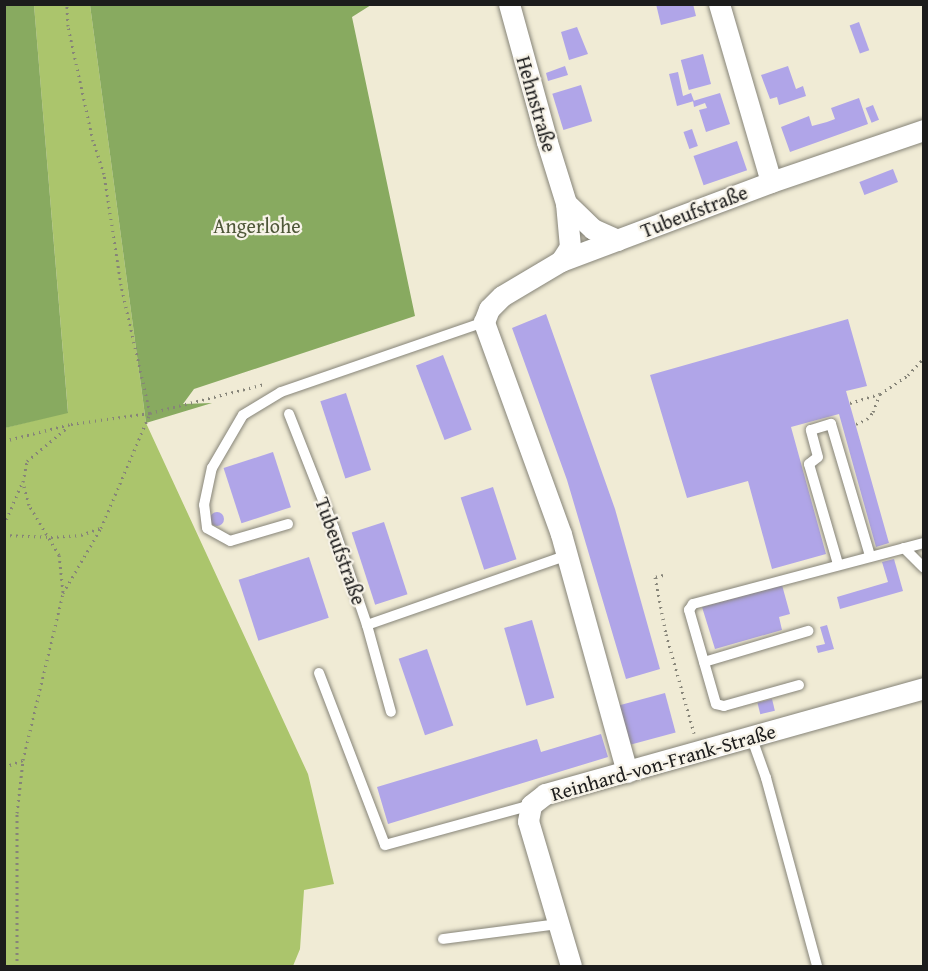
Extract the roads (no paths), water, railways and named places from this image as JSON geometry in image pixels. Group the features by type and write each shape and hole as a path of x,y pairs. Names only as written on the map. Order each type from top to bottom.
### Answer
{"street":[{"name":"Hehnstraße","path":"509,4 546,142 566,203 570,224 570,247 561,261"},
{"path":"718,4 771,182"},
{"name":"Tubeufstraße","path":"484,322 489,309 502,296 561,261 771,182 924,130"},
{"name":"Hehnstraße","path":"566,203 593,229 618,240"},
{"path":"484,322 568,555 627,772"},
{"name":"Reinhard-von-Frank-Straße","path":"571,966 528,821 531,805 545,795 924,688"}],"lane":[{"name":"Tubeufstraße","path":"288,524 230,541 207,528 204,505 212,468 243,415 281,392 484,322"},
{"name":"Tubeufstraße","path":"289,414 334,528 367,625 568,555"},
{"path":"838,564 809,464 818,457 811,430 831,424 870,556"},
{"path":"799,685 724,706 716,704 689,610 693,604 924,543"},
{"path":"904,548 924,568"},
{"path":"367,625 391,712"},
{"path":"704,662 808,631"},
{"path":"319,673 385,845 531,805"},
{"path":"751,736 766,778 817,966"},
{"path":"443,939 559,924"}],"park label":[{"name":"Angerlohe","path":"257,225"}]}
